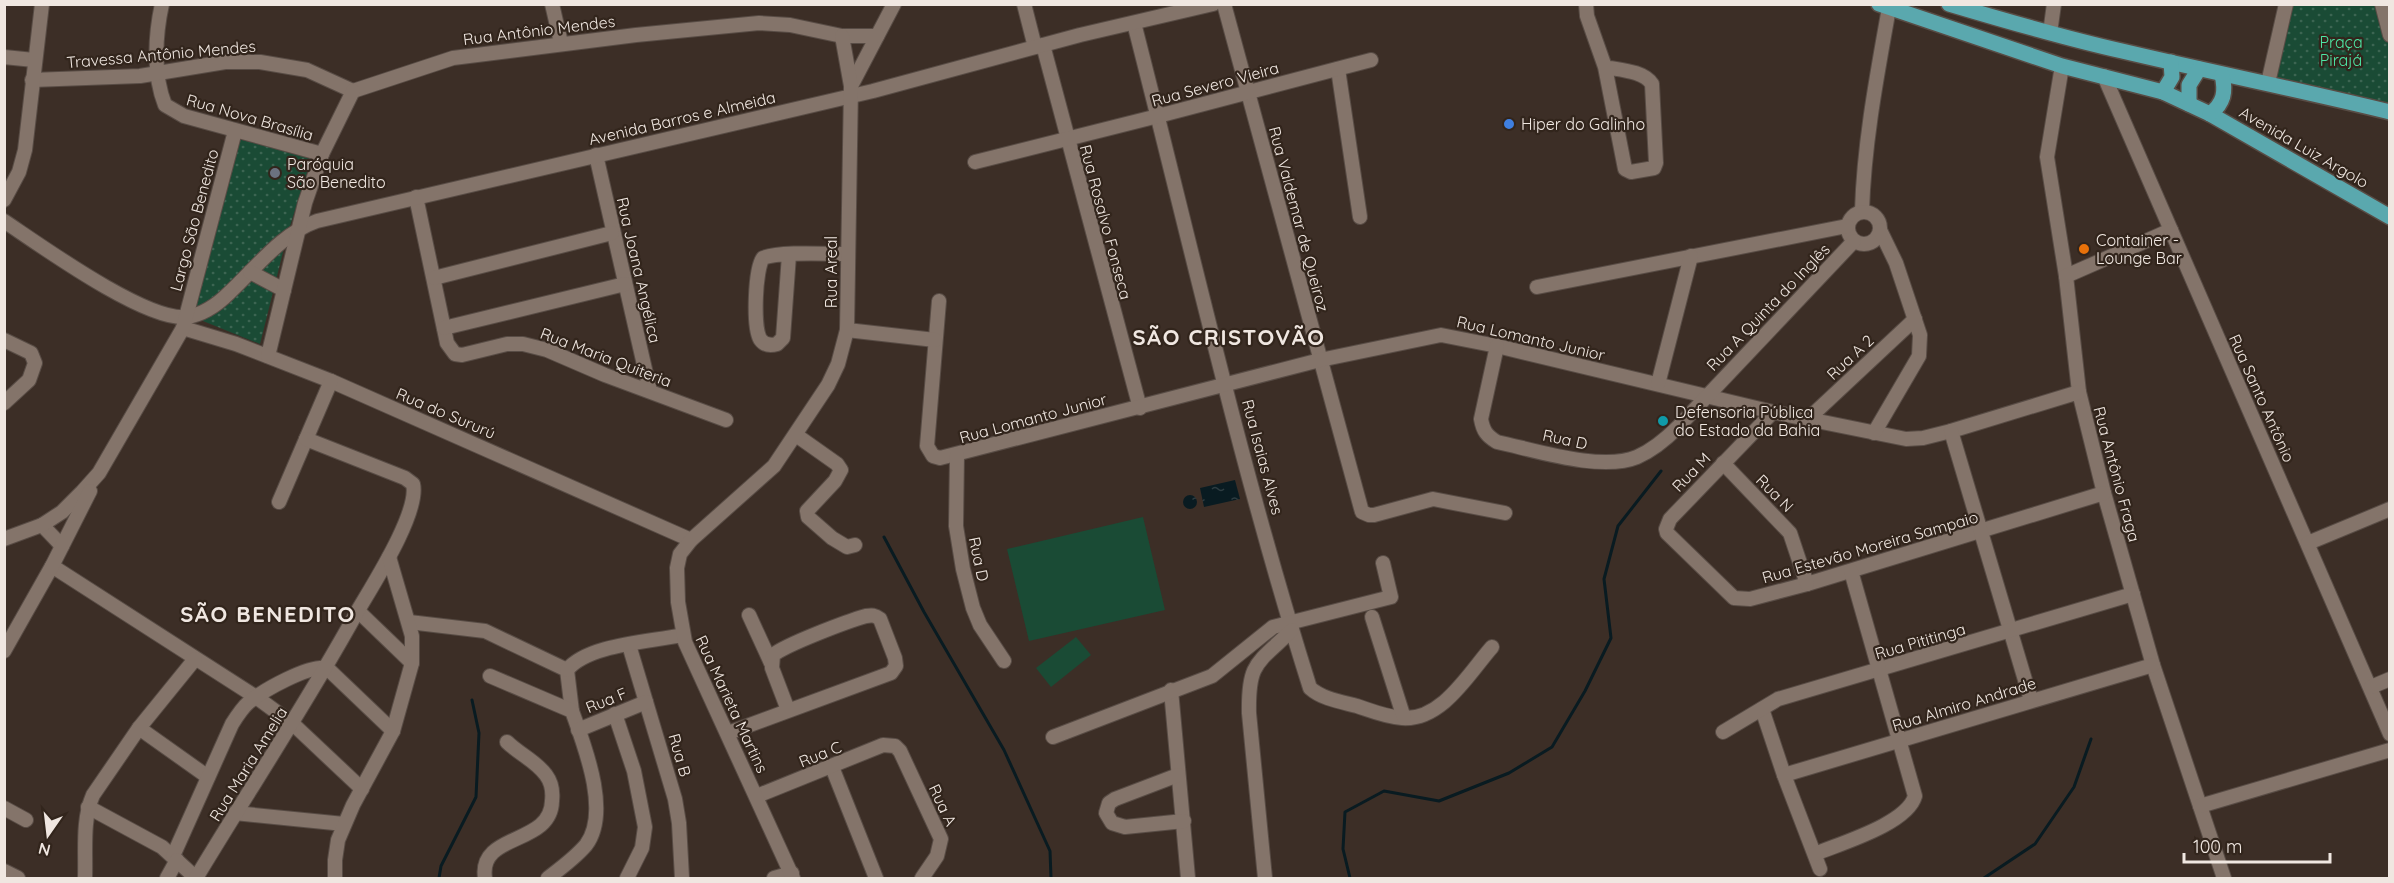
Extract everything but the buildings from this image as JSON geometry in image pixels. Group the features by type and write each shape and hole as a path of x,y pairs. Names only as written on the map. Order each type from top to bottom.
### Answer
{"main road":[{"path":"1949,4 2050,33 2171,63 2390,112"},
{"name":"Avenida Luiz Argolo","path":"1884,6 2062,66 2163,92 2200,109 2390,217"},
{"path":"2163,92 2172,77 2171,63"},
{"path":"2199,69 2189,85 2200,109 2222,101 2225,85 2222,75"}],"street":[{"path":"4,200 23,160 42,4"},
{"name":"Rua Nova Brasília","path":"162,4 157,47 158,74 162,96 170,108 184,116 322,154"},
{"path":"552,4 561,43"},
{"path":"850,91 894,4"},
{"name":"Rua Rosalvo Fonseca","path":"1024,4 1066,138 1140,408"},
{"name":"Avenida Barros e Almeida","path":"184,323 219,302 297,229 317,221 1213,4"},
{"name":"Rua Valdemar de Queiroz","path":"1224,4 1362,512 1374,515 1433,499 1505,513"},
{"path":"1586,4 1587,16 1605,67 1625,169 1631,172 1654,168 1656,163 1652,84 1646,77 1638,74 1605,67"},
{"path":"2050,33 2054,4"},
{"path":"2268,83 2286,4"},
{"path":"2382,4 2390,35"},
{"path":"1863,211 1866,150 1884,6"},
{"name":"Rua Antônio Mendes","path":"353,91 453,58 561,43 759,23 790,25 842,36 877,36"},
{"name":"Rua Isaias Alves","path":"1134,23 1227,386 1291,626 1310,688 1315,692 1389,716 1404,718"},
{"name":"Rua Areal","path":"691,540 766,475 796,435 835,373 847,330 850,91 842,36"},
{"path":"4,57 34,60"},
{"name":"Rua Severo Vieira","path":"975,162 1371,60"},
{"name":"Travessa Antônio Mendes","path":"32,80 158,74 225,63 260,62 314,72 353,91"},
{"name":"Rua Antônio Fraga","path":"2062,66 2047,157 2066,276 2079,392 2104,493 2153,664 2224,879"},
{"path":"1338,69 1360,217"},
{"name":"Rua Santo Antônio","path":"2104,76 2390,734"},
{"path":"268,356 297,229 322,154 353,91"},
{"name":"Largo São Benedito","path":"99,473 184,323 235,131"},
{"name":"Rua Joana Angélica","path":"596,155 650,392"},
{"name":"Rua Maria Quiteria","path":"416,197 449,348 457,355 507,344 523,344 547,351 726,420"},
{"path":"1874,433 1919,356 1920,335 1896,263 1877,219 1863,211 1852,216 1847,226 1854,241 1859,244 1870,243 1879,235 1880,230"},
{"name":"Rua do Sururú","path":"4,221 109,288 147,307 209,335 331,381 691,540"},
{"path":"1537,287 1847,226"},
{"path":"2066,276 2171,230"},
{"path":"434,278 612,233"},
{"name":"Rua A Quinta do Inglês","path":"1705,396 1854,241"},
{"path":"789,255 783,338 777,344 767,345 761,340 758,327 759,266 766,256 789,255 847,254"},
{"path":"1658,384 1691,256"},
{"path":"250,272 284,290"},
{"path":"444,328 625,284"},
{"path":"847,330 935,340 939,302"},
{"name":"Rua A 2","path":"1808,419 1914,319"},
{"name":"Rua Lomanto Junior","path":"935,340 927,446 933,456 940,458 1227,386 1320,360 1441,335 1497,346 1773,412 1906,439 1923,438 1951,431 2079,392"},
{"path":"4,340 31,353 35,359 34,371 24,386 4,403"},
{"name":"Rua D","path":"1497,346 1481,419 1482,429 1487,436 1497,442 1595,463 1619,462 1637,457 1661,444 1705,396"},
{"path":"279,502 331,381"},
{"name":"Rua M","path":"1667,533 1666,529 1670,519 1773,412"},
{"path":"1951,431 2031,700"},
{"path":"796,435 837,464 841,470 835,481 807,511 808,517 839,543 847,547 855,545"},
{"name":"Rua Maria Amelia","path":"196,878 327,668 389,557 414,498 413,484 405,478 306,439"},
{"name":"Rua D","path":"957,455 956,526 963,569 980,626 1004,661"},
{"name":"Rua N","path":"1723,464 1790,533 1807,584"},
{"path":"4,539 42,525 72,503 99,473"},
{"path":"4,651 52,566 99,473"},
{"name":"Rua Estevão Moreira Sampaio","path":"1667,533 1734,598 1750,598 1807,584 1980,533 2104,493"},
{"path":"2308,543 2390,509"},
{"path":"42,525 62,546"},
{"name":"Rua Marieta Martins","path":"691,540 680,554 678,562 678,602 682,635 792,876"},
{"path":"335,879 338,840 344,824 393,731 412,663 412,636 409,622 389,557"},
{"path":"1053,737 1212,676 1273,627 1291,626 1391,597 1383,563"},
{"path":"52,566 256,697 293,724 362,789"},
{"path":"1815,854 1891,821 1913,805 1915,789 1878,670 1851,571"},
{"name":"Rua Pititinga","path":"1723,732 1778,699 2011,632 2133,594"},
{"path":"358,610 412,663"},
{"path":"749,615 771,663 789,711"},
{"path":"728,733 891,673 896,666 880,618 872,615 832,628 778,651 773,655 771,663"},
{"path":"1372,617 1404,718 1425,714 1446,700 1492,647"},
{"path":"409,622 485,631 567,670"},
{"path":"1265,879 1248,687 1256,665 1291,626"},
{"path":"548,879 587,843 594,827 596,812 592,777 572,711 567,670 571,665 595,653 682,635"},
{"name":"Rua B","path":"629,645 675,800 679,823 682,879"},
{"path":"85,879 88,807 104,777 139,728 195,659"},
{"name":"Rua Almiro Andrade","path":"1784,775 2153,664"},
{"path":"327,668 393,731"},
{"name":"Rua Maria Amelia","path":"167,879 208,777 236,716 256,697 310,669 327,668"},
{"path":"490,676 572,711"},
{"path":"2371,687 2390,679"},
{"path":"1171,690 1188,879"},
{"name":"Rua F","path":"578,730 646,702"},
{"path":"1761,709 1820,869"},
{"path":"615,714 634,771 645,827 642,848 627,879"},
{"path":"139,728 208,777"},
{"path":"485,879 486,862 505,843 535,831 549,817 552,806 551,782 545,773 507,742"},
{"name":"Rua C","path":"757,796 883,746 895,746"},
{"name":"Rua A","path":"895,746 900,751 941,839 937,856 922,879"},
{"path":"2200,806 2390,750"},
{"path":"832,767 876,879"},
{"path":"1178,775 1115,799 1109,803 1106,813 1112,823 1125,827 1184,821"},
{"path":"88,807 141,834 175,858 196,878 204,879"},
{"path":"4,808 26,820"},
{"path":"235,813 344,824"},
{"path":"4,872 18,879"},
{"path":"774,879 792,876"}],"green space":[{"name":"Praça Pirajá","path":"2286,5 2381,5 2389,38 2389,112 2268,83"},
{"path":"233,138 312,156 290,226 225,289 203,304 187,310"},
{"path":"285,244 260,344 198,319"},
{"path":"1143,517 1165,610 1029,641 1007,549"},
{"path":"1076,637 1091,655 1051,687 1036,668"}],"water":[{"path":"1235,480 1240,499 1204,507 1200,488"},
{"path":"1190,495 1195,497 1197,502 1195,507 1190,509 1185,507 1183,502 1185,497"}],"waterway":[{"path":"1350,878 1343,849 1345,812 1384,791 1439,801 1509,773 1552,747 1585,691 1611,638 1604,579 1618,526 1661,471"},
{"path":"884,537 924,612 1004,750 1050,851 1051,878"},
{"path":"439,878 441,866 476,797 479,733 472,700"},
{"path":"1984,878 2035,844 2074,787 2091,739"}],"place":[{"name":"Hiper do Galinho","path":"1509,124"},
{"name":"Paróquia São Benedito","path":"275,173"},
{"name":"Container - Lounge Bar","path":"2084,249"},
{"name":"Defensoria Pública do Estado da Bahia","path":"1663,421"}],"district":[{"name":"SÃO CRISTOVÃO","path":"1229,337"},
{"name":"SÃO BENEDITO","path":"268,614"}]}
